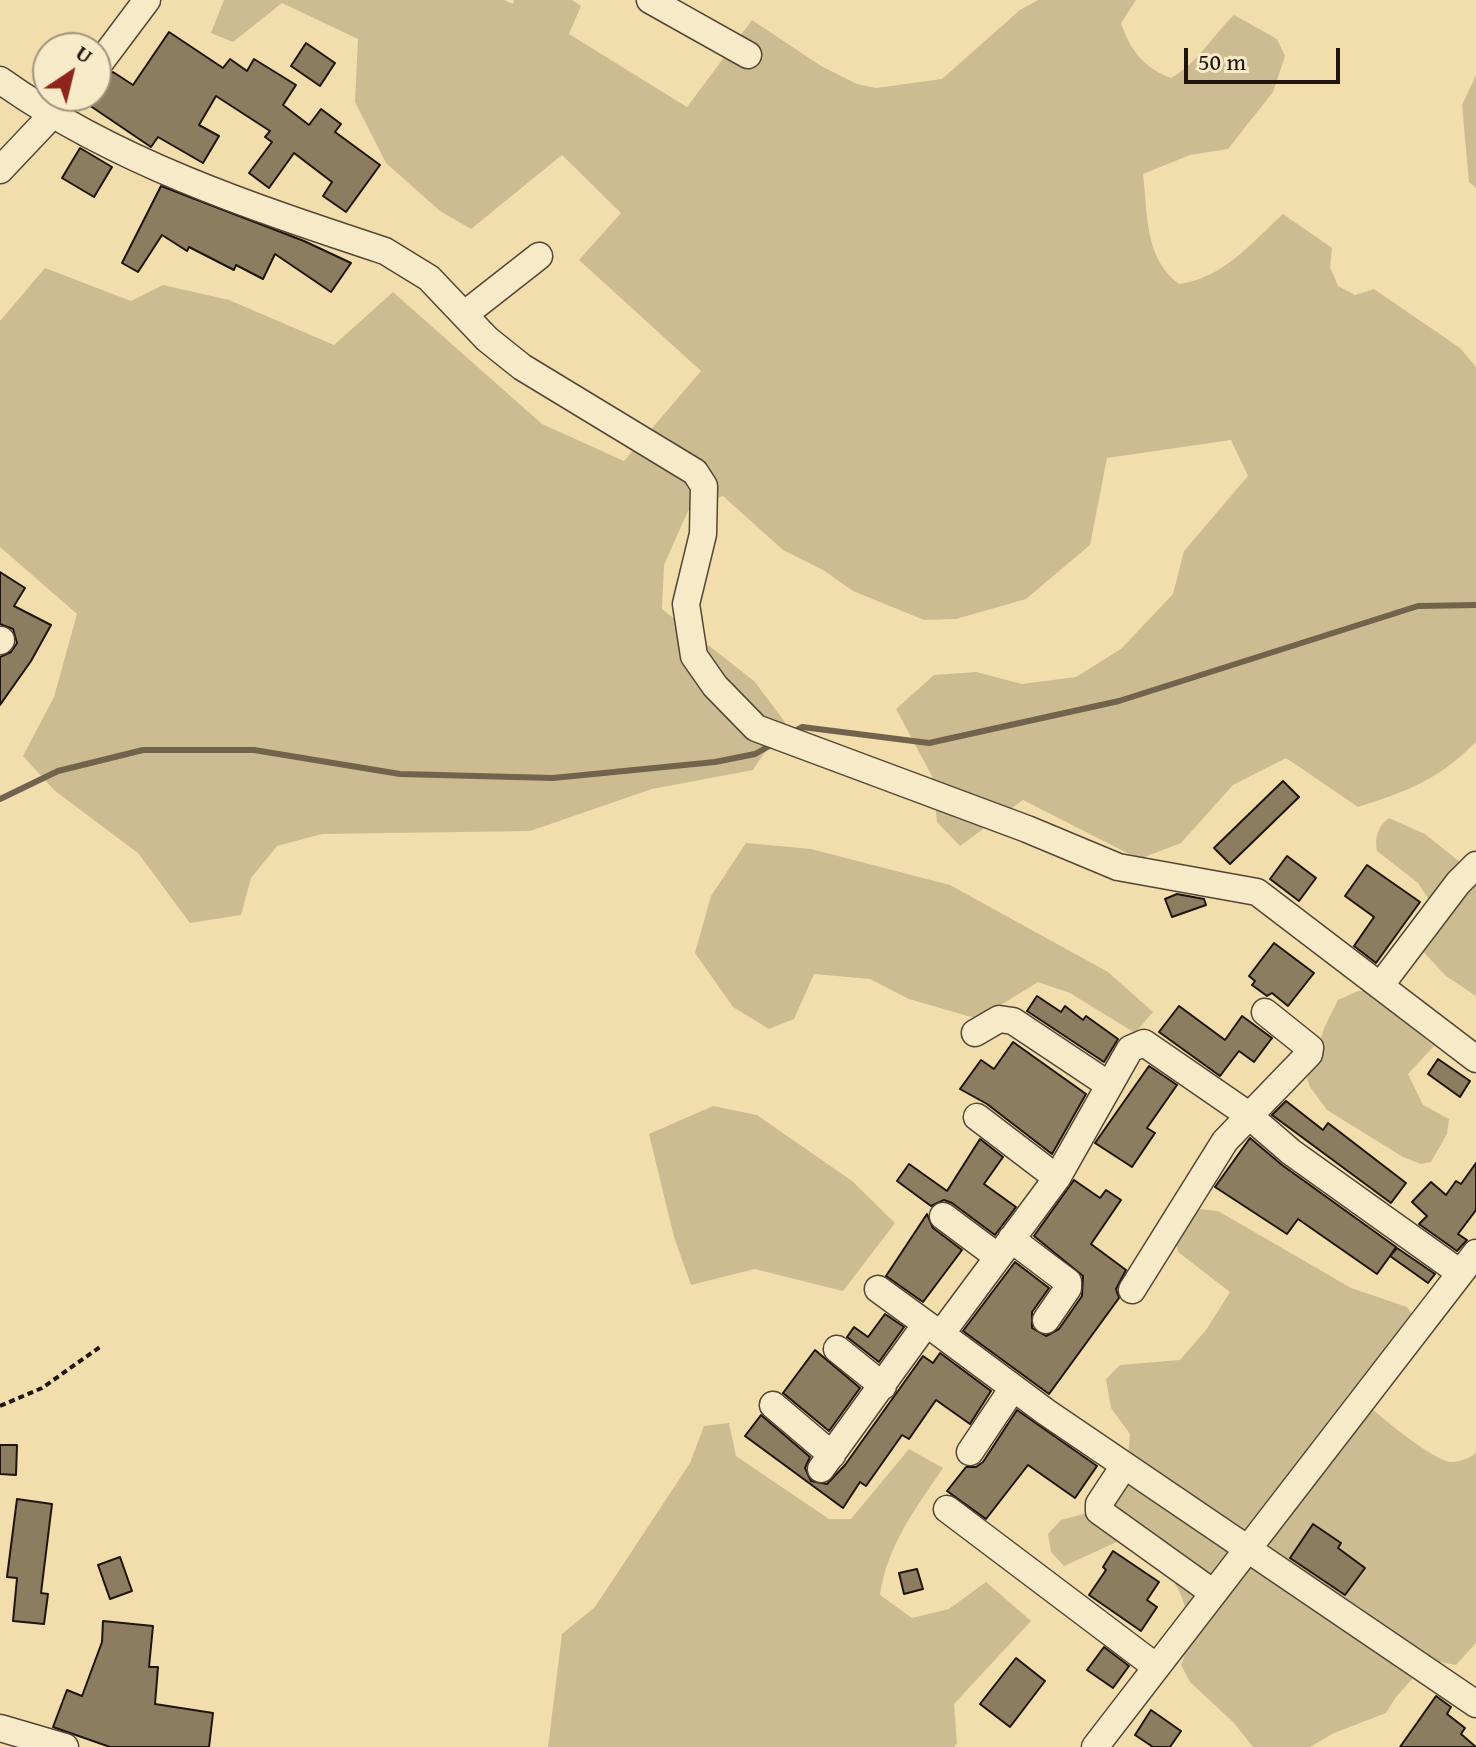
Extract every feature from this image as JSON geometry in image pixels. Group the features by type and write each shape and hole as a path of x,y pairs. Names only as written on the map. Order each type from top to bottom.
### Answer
{"street":[{"path":"112,47 147,0"},
{"path":"650,0 748,55"},
{"path":"0,80 51,116 168,173 385,251 429,278 487,339 522,367 695,472 704,486 703,534 686,604 694,656 725,696 756,728 1027,829 1118,867 1257,892 1476,1059"},
{"path":"0,170 55,112"},
{"path":"465,314 539,256"},
{"path":"1380,986 1458,883 1476,865"},
{"path":"1132,1290 1225,1141 1247,1114 1311,1051 1265,1012"},
{"path":"975,1033 999,1019 1013,1021 1109,1085"},
{"path":"773,1405 827,1462 883,1386 1005,1248 1057,1178 1130,1049 1144,1043 1247,1114 1291,1152 1468,1262 1095,1747"},
{"path":"977,1117 1057,1178"},
{"path":"943,1216 1068,1282 1068,1288 1046,1320"},
{"path":"878,1289 1124,1466 1476,1704"},
{"path":"837,1349 883,1386"},
{"path":"970,1452 1013,1388"},
{"path":"1124,1466 1099,1504 1099,1511 1212,1592"},
{"path":"947,1509 1155,1666"},
{"path":"0,1728 65,1747"}],"path":[{"path":"0,1406 42,1388 100,1347"}],"shaded area":[{"path":"224,0 504,0 513,4 514,0 572,0 581,6 569,34 687,107 752,20 821,66 857,84 876,88 942,79 1020,10 1038,0 1136,0 1121,23 1125,33 1146,63 1171,78 1197,57 1234,15 1277,39 1285,56 1273,92 1228,149 1190,155 1143,174 1150,235 1159,262 1179,284 1210,275 1223,267 1283,214 1332,248 1330,267 1338,286 1355,295 1374,289 1460,348 1476,367 1476,742 1449,766 1422,783 1358,807 1286,758 1233,785 1181,843 1139,859 1023,800 960,846 937,822 932,776 896,709 934,675 976,672 1022,684 1076,677 1121,649 1173,594 1184,551 1248,476 1231,440 1107,458 1090,545 1026,599 956,619 924,620 853,591 823,570 783,550 723,496 688,511 664,565 662,609 754,681 785,722 753,770 652,789 530,831 322,834 277,846 251,878 241,915 190,923 138,853 54,790 23,756 54,697 77,614 0,547 0,321 45,268 131,301 163,285 229,300 334,345 393,292 542,424 624,461 701,371 579,260 621,213 562,155 471,229 440,211 386,163 355,102 358,39 282,3 233,42 211,33"},
{"path":"1476,75 1476,188 1469,182 1462,105"},
{"path":"1389,818 1425,834 1476,875 1476,996 1446,976 1416,944 1429,900 1418,883 1377,851 1378,833"},
{"path":"746,843 811,849 950,885 1108,972 1153,1012 1135,1033 1070,993 1038,982 978,1019 909,999 870,979 814,974 794,1019 769,1029 733,1007 695,953 711,896"},
{"path":"1358,991 1367,991 1434,1046 1408,1074 1423,1105 1449,1119 1447,1134 1431,1162 1421,1164 1403,1157 1327,1110 1310,1087 1307,1078 1325,1026 1338,1000"},
{"path":"713,1106 757,1115 852,1181 895,1223 843,1291 755,1269 691,1285 674,1237 649,1134"},
{"path":"1199,1209 1218,1211 1351,1288 1407,1307 1414,1317 1368,1371 1354,1393 1435,1456 1454,1462 1476,1453 1476,1643 1456,1665 1429,1660 1386,1713 1334,1733 1310,1747 1253,1747 1234,1723 1190,1682 1181,1665 1188,1636 1185,1607 1173,1580 1150,1555 1121,1540 1064,1566 1051,1552 1048,1534 1061,1520 1098,1510 1126,1485 1130,1434 1111,1408 1106,1379 1120,1365 1180,1360 1206,1330 1230,1292 1178,1252 1175,1237 1184,1221"},
{"path":"729,1423 736,1456 829,1519 851,1519 909,1449 943,1468 896,1544 880,1595 912,1618 949,1609 986,1582 1031,1621 954,1704 957,1743 954,1747 548,1747 562,1634 595,1607 690,1463 704,1426"}],"building":[{"path":"169,32 223,68 230,59 247,71 254,59 296,85 283,105 309,125 321,109 341,124 335,132 380,165 346,212 323,196 332,182 294,153 269,188 249,173 272,142 265,137 270,131 216,96 199,125 219,136 203,163 158,137 151,147 99,112 112,112 112,73 133,85"},
{"path":"306,43 335,63 320,86 291,66"},
{"path":"80,148 112,167 94,197 62,178"},
{"path":"161,186 304,241 351,263 331,292 275,254 263,279 236,265 234,270 189,247 187,251 162,235 138,272 122,263"},
{"path":"0,572 25,588 14,606 51,625 31,661 0,705 0,657 11,652 17,643 13,629 0,624"},
{"path":"1283,781 1299,797 1230,864 1214,848"},
{"path":"1287,856 1316,878 1299,901 1270,879"},
{"path":"1367,865 1420,902 1376,963 1354,946 1374,917 1345,896"},
{"path":"1177,894 1204,899 1206,905 1172,917 1165,899"},
{"path":"1274,943 1314,973 1288,1006 1272,993 1267,996 1252,985 1255,981 1249,976"},
{"path":"1037,996 1061,1012 1065,1006 1083,1020 1086,1016 1118,1039 1104,1062 1027,1011"},
{"path":"1179,1006 1225,1040 1242,1016 1272,1038 1254,1062 1239,1051 1220,1076 1159,1032"},
{"path":"1013,1042 1086,1094 1052,1154 987,1104 960,1089 981,1060 994,1069"},
{"path":"1438,1059 1470,1081 1460,1097 1428,1074"},
{"path":"1149,1066 1177,1085 1147,1128 1155,1133 1132,1167 1095,1143"},
{"path":"1286,1101 1323,1130 1328,1123 1406,1183 1391,1203 1272,1115"},
{"path":"1250,1138 1282,1165 1396,1247 1377,1274 1298,1219 1287,1234 1215,1187"},
{"path":"980,1139 1003,1157 984,1184 1016,1207 995,1235 952,1203 944,1200 931,1206 897,1181 909,1164 947,1191"},
{"path":"1476,1163 1476,1210 1458,1234 1467,1240 1457,1251 1419,1224 1427,1216 1412,1202 1431,1182 1446,1195 1456,1181 1461,1184"},
{"path":"1074,1180 1100,1198 1106,1190 1121,1200 1091,1244 1126,1270 1116,1289 1119,1298 1049,1394 963,1331 1015,1262 1049,1288 1032,1312 1032,1328 1046,1336 1059,1329 1082,1296 1083,1276 1034,1236"},
{"path":"927,1214 933,1228 962,1250 923,1302 886,1276"},
{"path":"1397,1248 1435,1274 1428,1283 1390,1256"},
{"path":"885,1314 904,1327 879,1362 847,1337 854,1327 868,1337"},
{"path":"815,1350 860,1388 829,1431 783,1393"},
{"path":"940,1353 991,1391 970,1424 936,1400 909,1439 902,1435 866,1486 860,1482 843,1508 745,1436 761,1415 810,1457 805,1468 811,1481 827,1484 845,1465 923,1356 933,1363"},
{"path":"1017,1410 1097,1466 1075,1498 1028,1465 986,1519 947,1491 966,1467 976,1467 983,1462"},
{"path":"0,1445 17,1445 16,1475 0,1474"},
{"path":"17,1499 52,1504 41,1593 48,1594 44,1624 13,1621 17,1578 7,1577"},
{"path":"1313,1524 1341,1543 1338,1548 1365,1568 1345,1595 1290,1558"},
{"path":"1113,1551 1159,1582 1147,1600 1157,1607 1141,1631 1089,1595 1106,1570 1103,1567"},
{"path":"120,1557 132,1591 110,1599 98,1565"},
{"path":"917,1569 923,1589 904,1594 899,1573"},
{"path":"103,1621 153,1626 149,1667 158,1667 155,1704 213,1713 209,1747 110,1747 53,1727 67,1690 82,1696 102,1642"},
{"path":"1104,1647 1129,1666 1113,1688 1087,1670"},
{"path":"1016,1658 1045,1681 1010,1727 980,1704"},
{"path":"1436,1696 1451,1707 1447,1714 1465,1728 1461,1734 1476,1747 1400,1747"},
{"path":"1151,1710 1181,1731 1170,1747 1153,1747 1135,1735"}],"waterway":[{"path":"793,732 802,727 929,743 1119,701 1418,606 1476,605"},
{"path":"0,799 58,771 143,750 254,750 400,774 553,778 715,762 755,754 773,744"}]}
